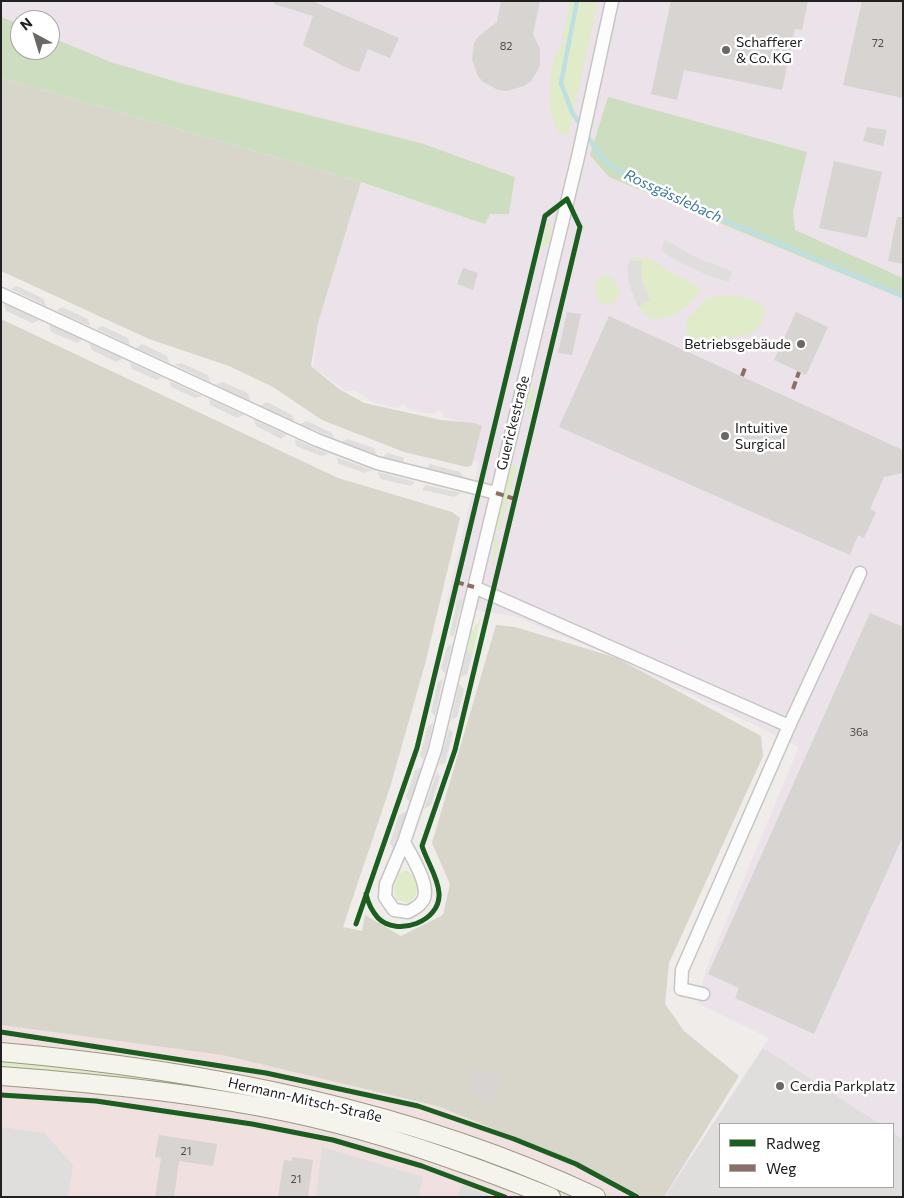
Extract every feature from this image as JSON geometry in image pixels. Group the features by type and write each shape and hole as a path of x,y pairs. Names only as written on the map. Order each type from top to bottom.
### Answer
{"main road":[{"name":"Hermann-Mitsch-Straße","path":"1,1052 180,1074 302,1096 374,1115 498,1154 596,1197"},
{"name":"Hermann-Mitsch-Straße","path":"1,1076 109,1084 210,1098 309,1117 435,1152 551,1197"}],"street":[{"name":"Guerickestraße","path":"404,842 423,881 426,893 422,903 408,912 394,910 385,897 386,884 404,842 435,750 581,145 612,1"},
{"path":"1,294 318,440 377,463 496,493"},
{"path":"703,994 681,989 682,970 789,726 860,573"},
{"path":"474,587 789,726"}],"shaded area":[{"path":"1,1 903,1 903,278 795,230 793,212 807,153 609,177 903,299 903,1197 664,1197 769,1038 697,1003 707,967 799,747 617,658 513,616 446,605 479,463 467,457 457,438 459,421 445,417 439,410 433,414 409,410 404,403 398,408 374,403 356,391 346,391 313,367 318,323 361,182 404,197 490,214 509,214 515,177 421,143 177,82 111,62 60,41 60,10 10,10 10,20 1,17"},
{"path":"1,78 361,182 318,323 311,366 339,389 364,403 441,420 474,423 482,426 472,465 467,467 404,452 322,420 273,387 229,366 149,339 1,271"},
{"path":"665,240 699,259 732,271 729,282 707,275 675,260 661,250"},
{"path":"630,260 641,261 642,281 650,300 638,307 629,284 627,268"},
{"path":"17,286 44,299 46,306 11,289"},
{"path":"4,303 40,320 32,323 6,311"},
{"path":"62,307 88,319 90,326 56,311"},
{"path":"1,319 338,478 452,512 460,518 425,664 391,784 343,927 362,931 365,915 401,936 443,915 450,884 432,843 496,625 515,627 617,658 761,736 763,756 669,963 665,1004 684,1031 739,1076 664,1197 643,1197 581,1164 437,1106 222,1055 1,1025"},
{"path":"49,324 83,339 77,343 51,332"},
{"path":"102,326 128,338 130,345 97,329"},
{"path":"89,343 123,358 116,362 92,350"},
{"path":"142,344 167,356 170,363 136,348"},
{"path":"129,362 162,377 157,380 132,369"},
{"path":"181,363 208,375 210,382 175,365"},
{"path":"170,381 202,396 195,398 171,387"},
{"path":"222,382 248,393 251,402 216,385"},
{"path":"209,399 244,415 237,418 210,405"},
{"path":"267,402 292,415 294,421 260,406"},
{"path":"254,419 287,435 281,439 256,426"},
{"path":"307,421 332,433 334,438 300,424"},
{"path":"295,439 329,454 321,456 296,446"},
{"path":"347,439 374,448 377,455 342,442"},
{"path":"388,453 404,458 403,463 382,457"},
{"path":"336,457 372,470 365,473 339,464"},
{"path":"430,464 460,472 464,478 426,469"},
{"path":"378,473 415,482 411,486 381,479"},
{"path":"426,485 461,493 454,497 422,490"},
{"path":"463,599 453,638 450,634 457,601"},
{"path":"452,644 445,674 441,668 447,647"},
{"path":"467,650 472,656 467,674 461,677"},
{"path":"443,679 435,716 431,712 438,682"},
{"path":"459,684 464,689 457,717 451,720"},
{"path":"433,723 423,760 420,755 428,726"},
{"path":"449,728 453,733 445,763 439,765"},
{"path":"422,767 410,803 406,797 415,770"},
{"path":"437,772 440,777 431,805 424,809"},
{"path":"407,811 394,849 390,843 399,815"},
{"path":"1,1025 222,1055 437,1106 581,1164 643,1197 1,1197"},
{"name":"Cerdia Parkplatz","path":"763,1048 878,1123 719,1123 719,1188 894,1188 894,1134 903,1139 903,1197 671,1197 667,1194"},
{"path":"1,1127 44,1133 73,1165 68,1197 1,1197"},
{"path":"322,1147 423,1177 419,1197 316,1197"},
{"path":"462,1184 491,1197 457,1197"}],"green space":[{"path":"570,1 598,1 568,136 559,133 555,124 552,115 550,86 554,58 565,41 562,38"},
{"path":"1,17 10,20 10,60 60,60 60,41 111,62 177,82 421,143 515,177 509,214 490,214 485,224 361,182 1,78"},
{"path":"608,97 807,152 793,212 795,230 903,278 903,299 609,177 590,155"},
{"path":"548,223 552,228 548,245 541,249"},
{"path":"633,257 655,260 666,270 691,281 701,289 686,307 680,311 666,317 650,319 638,307 649,300 642,281 641,261 633,260"},
{"path":"607,275 616,283 620,295 611,305 605,305 597,300 595,283 599,278"},
{"path":"722,295 746,298 757,302 765,310 761,324 750,334 711,341 694,340 686,331 687,319 707,298"},
{"path":"536,387 529,417 527,400 530,393"},
{"path":"511,464 517,467 500,530 496,529"},
{"path":"494,536 499,542 492,570"},
{"path":"481,618 472,656 467,650 471,633"},
{"path":"405,870 416,881 417,886 415,896 407,903 396,899 394,889 398,875"},
{"path":"1,1061 32,1062 93,1069 246,1093 245,1097 73,1073 1,1068"},
{"path":"267,1097 345,1114 489,1159 578,1197 569,1197 488,1163 451,1150 263,1100"}],"building":[{"path":"275,1 312,1 399,38 390,58 368,49 359,72 347,68 303,45 313,16 274,4"},
{"path":"501,1 540,1 533,34 540,49 540,66 531,81 524,86 507,91 498,90 483,82 478,76 472,60 474,43 479,36 497,22"},
{"name":"Schafferer & Co. KG","path":"671,1 808,1 802,30 795,29 782,90 684,70 677,100 651,94"},
{"path":"862,1 903,1 903,98 843,85"},
{"path":"867,127 887,130 883,146 863,141"},
{"path":"834,161 882,172 867,238 819,228"},
{"path":"897,217 903,217 903,264 888,261"},
{"path":"463,268 478,273 473,290 457,284"},
{"path":"567,312 581,314 572,355 558,353"},
{"name":"Betriebsgebäude","path":"796,312 828,327 806,375 774,360"},
{"name":"Intuitive Surgical","path":"609,316 903,450 903,473 884,477 870,509 876,512 864,538 858,535 850,555 559,427"},
{"path":"870,613 903,627 903,836 814,1034 735,998 739,988 708,974"},
{"path":"476,1066 503,1077 491,1103 472,1095 477,1082 470,1079"},
{"path":"159,1135 217,1144 213,1166 179,1161 174,1197 155,1197 161,1158 155,1157"},
{"path":"292,1157 313,1160 308,1197 278,1197 284,1160 292,1161"}],"waterway":[{"name":"Rossgässlebach","path":"577,1 561,83 572,112 582,127"},
{"name":"Rossgässlebach","path":"586,133 597,152 613,168 684,203 903,296"}],"marked path":[{"path":"742,376 745,368"},
{"path":"793,389 799,372"},
{"path":"496,493 515,499"},
{"path":"456,582 474,587"}],"cycle path":[{"path":"356,924 417,748 545,216 567,199 580,227 455,750 422,846 437,881 438,903 426,919 416,924 396,926 386,924 378,918 374,913 368,901 367,897 366,894"},
{"path":"1,1032 266,1073 418,1106 514,1139 576,1164 637,1197"},
{"path":"1,1095 96,1101 252,1124 333,1140 422,1166 505,1197"}],"place":[{"name":"Schafferer & Co. KG","path":"726,50"},
{"name":"Betriebsgebäude","path":"801,344"},
{"name":"Intuitive Surgical","path":"725,436"},
{"name":"Cerdia Parkplatz","path":"780,1086"}]}
